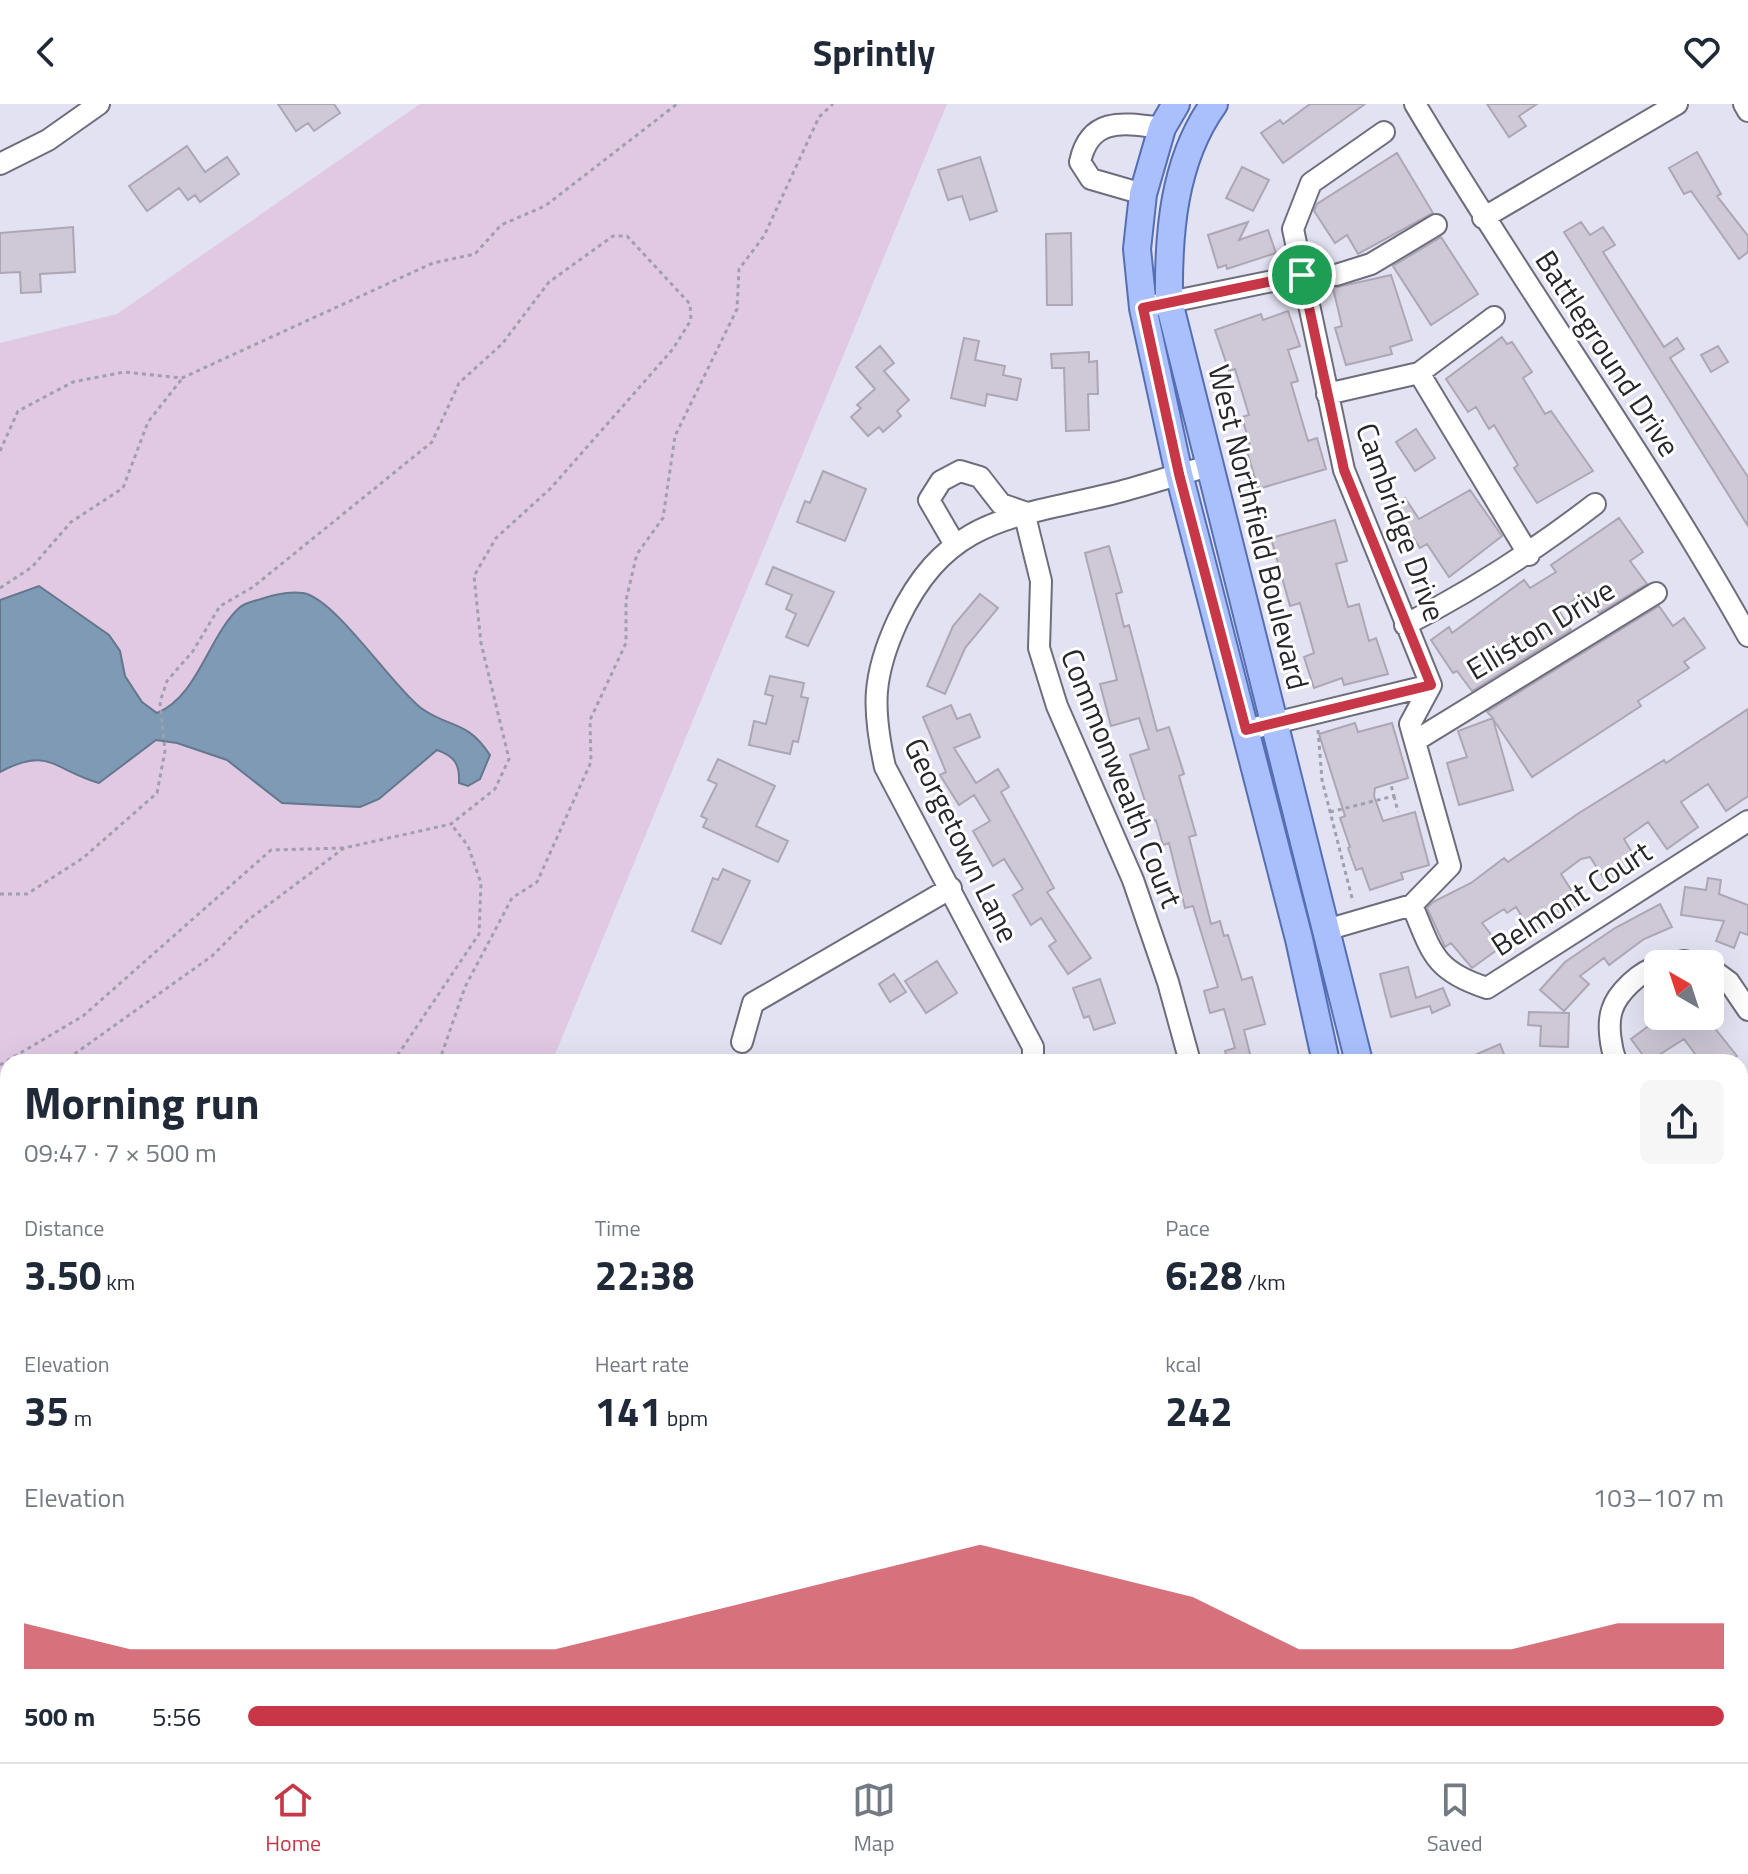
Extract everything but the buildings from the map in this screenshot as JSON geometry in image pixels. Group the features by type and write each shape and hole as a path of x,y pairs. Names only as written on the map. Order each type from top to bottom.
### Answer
{"main road":[{"name":"West Northfield Boulevard","path":"1176,104 1162,128 1143,194 1137,249 1210,466 1357,1054"},
{"name":"West Northfield Boulevard","path":"1214,104 1204,118 1180,176 1156,305 1179,474 1246,730 1324,1054"}],"street":[{"path":"0,164 48,140 70,113 99,104"},
{"name":"Battleground Drive","path":"1415,104 1483,218 1691,534 1748,636"},
{"path":"1483,218 1677,104"},
{"path":"1744,104 1748,111"},
{"path":"1143,194 1091,179 1080,162 1084,144 1098,129 1116,124 1162,128"},
{"name":"Cambridge Drive","path":"1384,132 1311,183 1293,229 1344,470 1431,685"},
{"path":"1156,305 1302,275 1336,275 1371,264 1436,225"},
{"path":"1327,394 1419,373 1494,317"},
{"path":"1419,373 1529,555"},
{"name":"Georgetown Lane","path":"1033,1054 1033,1047 885,767 875,722 875,684 885,648 911,594 954,543 989,524 1024,512 1112,494 1210,466"},
{"path":"954,543 929,500 941,481 960,471 980,477 1001,504 1024,512"},
{"path":"1405,625 1473,590 1529,555 1595,504"},
{"name":"Commonwealth Court","path":"1024,512 1041,581 1039,648 1043,662 1057,706 1133,880 1168,982 1188,1054"},
{"name":"Elliston Drive","path":"1415,741 1656,593"},
{"path":"1246,730 1431,685"},
{"path":"1326,930 1412,905 1450,866 1410,724 1431,685"},
{"name":"Belmont Court","path":"1412,905 1440,966 1462,980 1487,988 1748,821"},
{"path":"742,1042 753,1003 951,888"},
{"path":"1614,1054 1611,1011 1628,986 1644,976"},
{"path":"1724,978 1748,1010"}],"path":[{"path":"0,588 32,567 71,522 123,488 148,422 182,378 433,263 475,254 501,225 545,206 677,104"},
{"path":"442,1054 465,987 512,898 537,882 591,762 590,720 626,643 626,600 637,554 663,518 675,436 737,309 739,269 764,236 819,117 833,104"},
{"path":"0,894 27,894 83,858 157,793 165,751 160,702 167,681 193,651 220,606 253,587 432,442 459,383 502,344 549,282 613,236 627,236 690,304 691,320 673,349 551,488 496,538 474,576 481,643 509,759 495,789 451,824 344,848 271,850 83,1016 19,1054"},
{"path":"0,451 18,411 73,382 124,372 182,378"},
{"path":"1317,726 1322,780 1351,886 1352,907"},
{"path":"1391,785 1398,812"},
{"path":"1330,812 1394,796"},
{"path":"398,1054 479,934 481,883 468,846 451,824"},
{"path":"74,1054 212,956 248,920 344,848"}],"shaded area":[{"path":"420,104 947,104 555,1054 0,1054 0,343 117,314"},
{"path":"39,586 109,635 120,651 125,676 142,702 157,713 183,694 228,620 241,606 277,594 303,593 316,598 331,610 421,708 473,735 490,755 480,779 468,786 459,783 459,771 452,758 437,750 379,799 360,807 282,803 227,760 177,743 156,740 99,783 40,760 16,764 0,772 0,600"}],"route":[{"path":"1302,275 1344,470 1431,685 1246,730 1179,474 1143,308 1302,275"}]}
